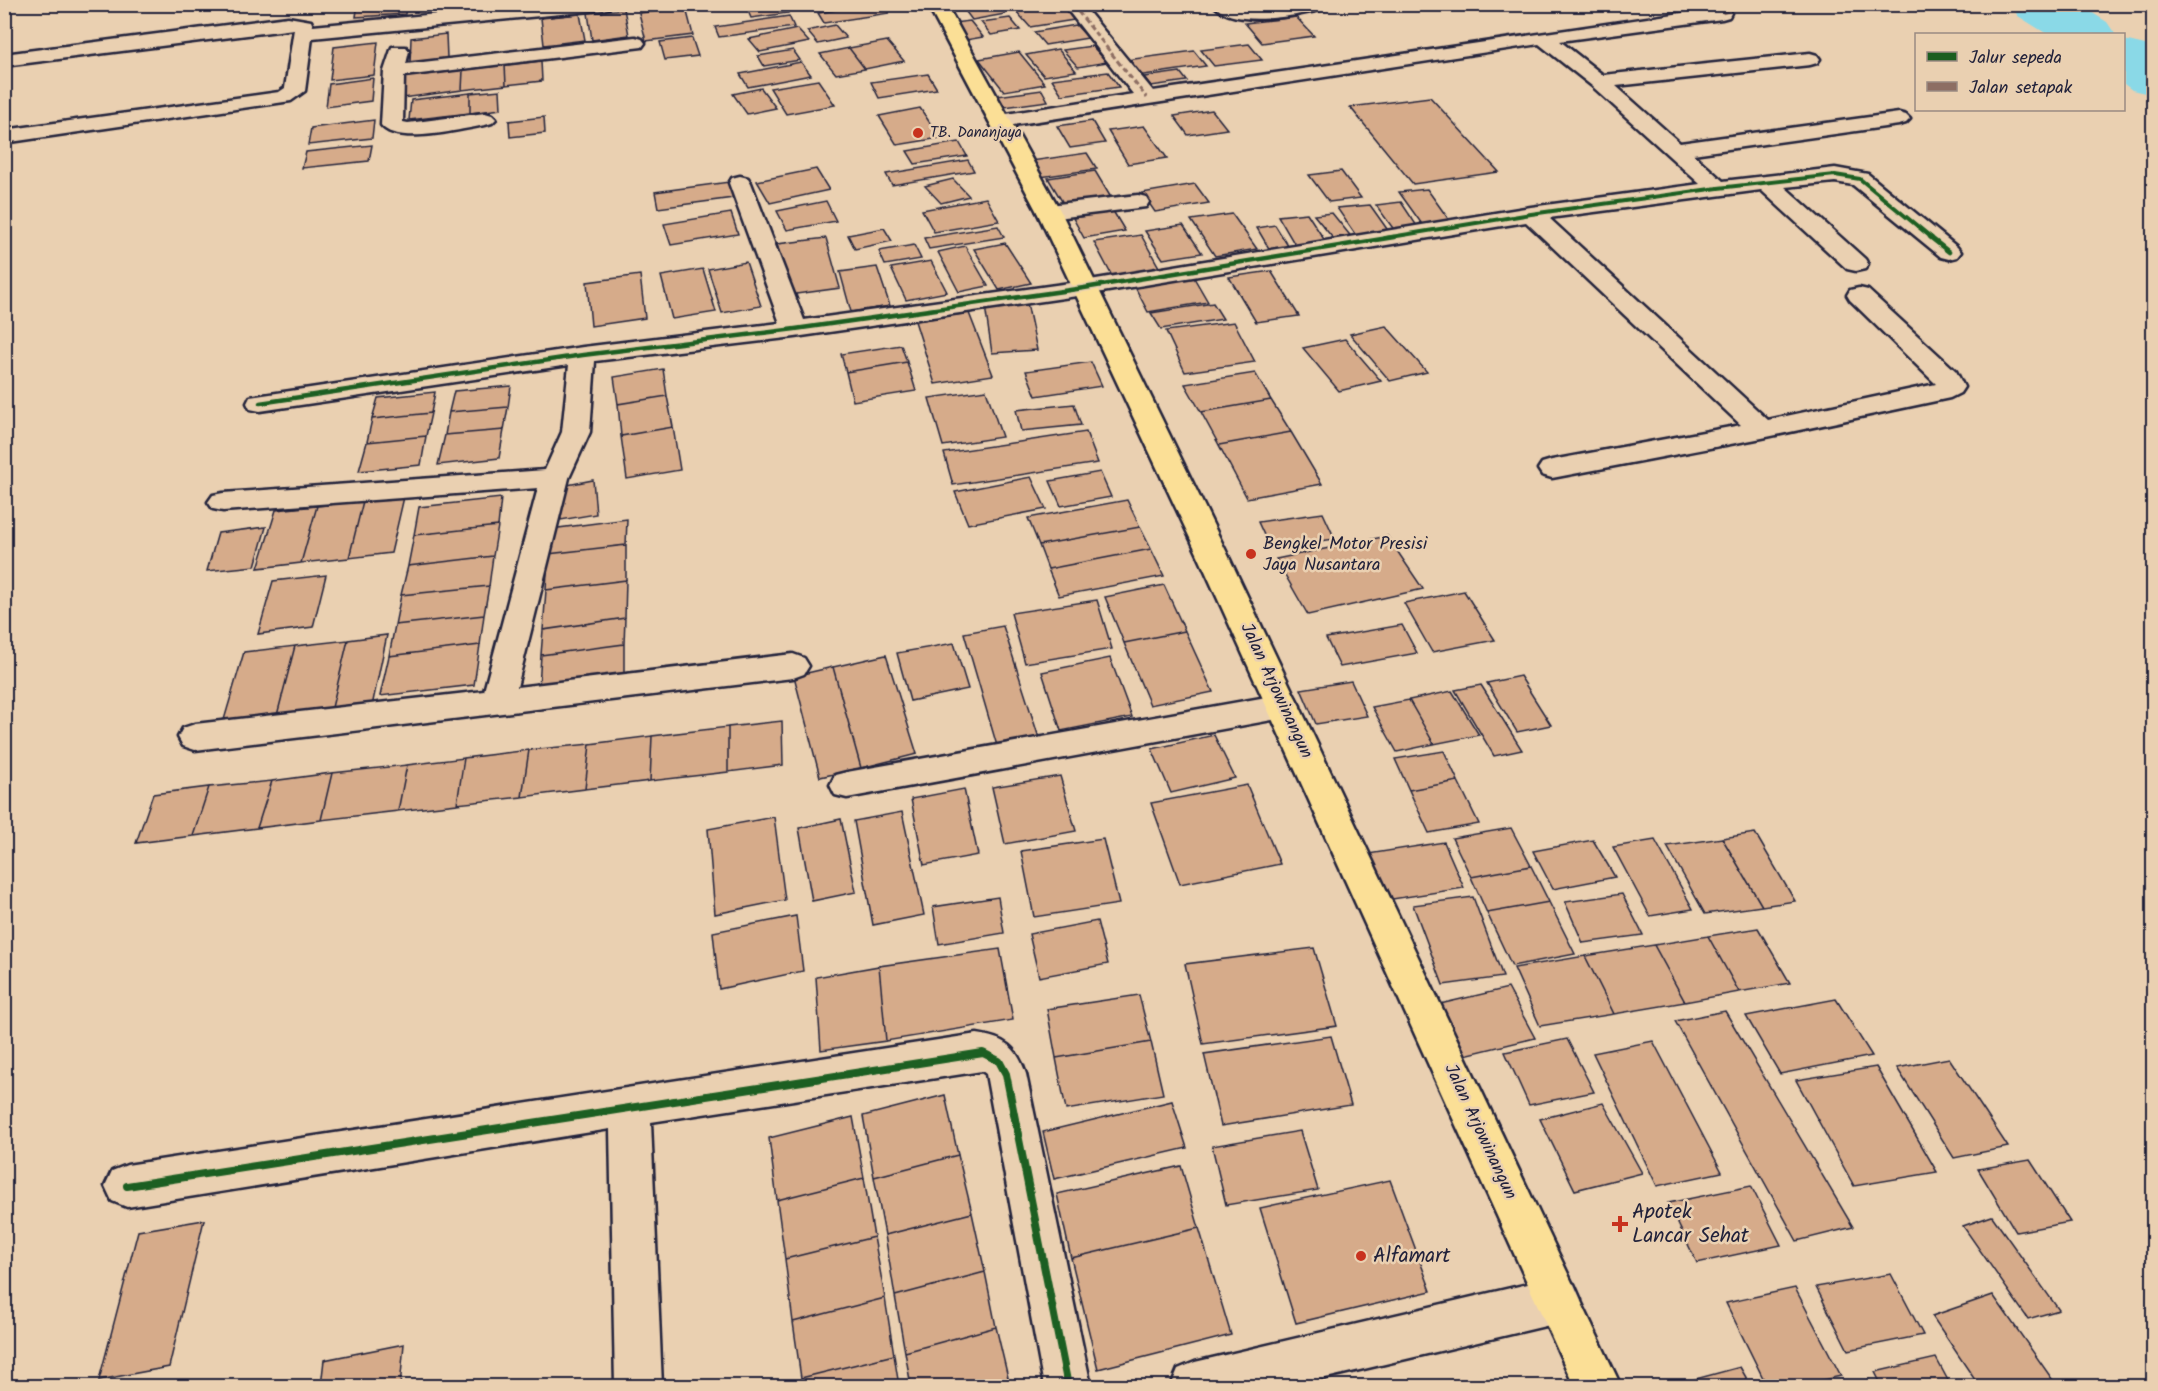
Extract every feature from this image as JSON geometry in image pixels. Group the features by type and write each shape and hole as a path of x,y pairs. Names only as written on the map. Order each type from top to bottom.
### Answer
{"main road":[{"name":"Jalan Arjowinangun","path":"936,4 1049,212 1283,705 1598,1386"}],"street":[{"path":"305,33 602,4"},
{"path":"1072,4 1147,98"},
{"path":"1222,4 1225,8 1259,13 1321,4"},
{"path":"1000,121 1543,38 1722,14"},
{"path":"4,60 288,23 304,26 305,33 295,91 284,97 4,137"},
{"path":"406,24 394,71 391,123 396,128 406,130 485,119"},
{"path":"1543,38 1599,82 1718,188"},
{"path":"394,71 634,43"},
{"path":"1599,82 1810,59"},
{"path":"1678,150 1899,119"},
{"path":"260,403 583,356 1084,288 1531,214 1718,188 1835,176 1860,179 1949,252"},
{"path":"740,183 795,329"},
{"path":"1767,183 1856,264"},
{"path":"1049,212 1138,202"},
{"path":"1531,214 1762,430"},
{"path":"1551,469 1762,430 1941,392 1951,387 1947,377 1859,295"},
{"path":"497,702 555,478 576,432 583,356"},
{"path":"223,502 555,478"},
{"path":"195,737 793,666"},
{"path":"847,785 1283,705"},
{"path":"127,1186 977,1052 998,1057 1006,1074 1068,1386"},
{"path":"630,1105 639,1386"},
{"path":"1195,1386 1558,1300"}],"shaded area":[{"path":"356,5 533,5 354,26"}],"building":[{"path":"358,4 406,4 405,14 356,17"},
{"path":"745,4 785,4 788,13 751,18"},
{"path":"883,4 889,13 824,23 818,13"},
{"path":"960,4 997,4 1005,14 972,20"},
{"path":"1060,4 1074,20 1030,27 1016,11"},
{"path":"686,8 693,35 646,41 639,13"},
{"path":"624,9 629,35 592,40 588,13"},
{"path":"580,14 585,40 544,45 541,18"},
{"path":"789,16 794,27 719,37 715,27"},
{"path":"1296,17 1314,36 1262,43 1245,23"},
{"path":"1010,18 1020,30 991,35 981,22"},
{"path":"970,21 983,37 966,40 953,23"},
{"path":"835,25 846,38 818,44 807,31"},
{"path":"1076,25 1088,38 1045,45 1034,32"},
{"path":"797,29 809,42 760,52 749,39"},
{"path":"446,34 447,58 410,63 411,38"},
{"path":"692,38 698,56 665,60 660,42"},
{"path":"887,41 904,61 865,69 849,48"},
{"path":"378,42 374,75 330,80 334,47"},
{"path":"1249,44 1262,60 1214,66 1201,50"},
{"path":"1092,46 1107,62 1078,67 1063,50"},
{"path":"849,48 865,69 836,74 820,54"},
{"path":"1058,49 1076,71 1044,76 1026,55"},
{"path":"793,50 800,60 764,66 758,56"},
{"path":"1194,51 1206,66 1137,76 1126,60"},
{"path":"1019,52 1045,84 1004,91 979,59"},
{"path":"541,61 542,81 506,85 505,65"},
{"path":"801,62 811,75 748,87 740,74"},
{"path":"505,65 506,85 462,90 463,70"},
{"path":"463,70 462,90 403,98 405,77"},
{"path":"1108,72 1119,87 1062,95 1052,79"},
{"path":"1180,72 1187,81 1151,86 1144,77"},
{"path":"928,74 937,89 879,98 871,82"},
{"path":"373,78 371,101 326,107 329,84"},
{"path":"818,80 835,105 786,114 770,88"},
{"path":"761,88 776,108 747,114 733,94"},
{"path":"500,90 501,109 470,113 470,93"},
{"path":"1042,90 1048,101 1004,107 997,96"},
{"path":"470,93 470,113 409,120 411,100"},
{"path":"1430,97 1499,172 1413,184 1350,107"},
{"path":"920,108 940,138 897,145 879,116"},
{"path":"1212,110 1227,129 1188,135 1174,116"},
{"path":"544,117 545,133 510,137 509,121"},
{"path":"374,120 372,138 308,145 311,128"},
{"path":"1092,121 1105,143 1070,148 1057,126"},
{"path":"1144,126 1167,158 1128,164 1108,131"},
{"path":"959,142 967,156 915,164 907,151"},
{"path":"372,145 369,161 302,168 306,152"},
{"path":"1087,153 1097,169 1040,177 1031,161"},
{"path":"968,160 974,171 892,185 886,174"},
{"path":"816,169 829,190 770,203 757,181"},
{"path":"1095,171 1113,201 1066,208 1048,178"},
{"path":"1341,171 1361,198 1329,202 1309,175"},
{"path":"953,179 969,196 941,203 925,186"},
{"path":"729,182 733,198 658,208 655,192"},
{"path":"1195,184 1209,203 1155,212 1142,193"},
{"path":"1427,189 1452,224 1424,227 1399,192"},
{"path":"986,198 999,221 934,232 922,210"},
{"path":"826,201 836,221 787,230 777,211"},
{"path":"1401,202 1419,229 1395,231 1376,205"},
{"path":"1370,205 1392,236 1359,240 1337,208"},
{"path":"1113,211 1125,231 1084,238 1073,218"},
{"path":"731,213 738,234 671,245 664,224"},
{"path":"1307,213 1325,241 1295,245 1278,216"},
{"path":"1332,213 1353,239 1336,242 1314,215"},
{"path":"1232,214 1257,249 1215,256 1191,220"},
{"path":"1183,225 1202,253 1163,259 1145,231"},
{"path":"1275,225 1290,249 1271,252 1257,228"},
{"path":"998,226 1004,237 929,249 924,238"},
{"path":"884,228 892,241 855,249 848,235"},
{"path":"1141,235 1160,269 1112,276 1094,242"},
{"path":"826,238 840,288 789,295 777,244"},
{"path":"1005,243 1031,283 999,290 974,249"},
{"path":"914,245 921,259 885,265 879,251"},
{"path":"965,246 988,286 959,292 938,252"},
{"path":"931,261 947,292 906,300 891,268"},
{"path":"746,262 761,306 722,313 708,269"},
{"path":"877,267 890,306 851,312 840,272"},
{"path":"703,269 716,312 672,319 661,276"},
{"path":"1271,271 1299,316 1256,322 1229,277"},
{"path":"640,275 645,318 591,326 587,282"},
{"path":"1193,276 1208,302 1148,312 1134,285"},
{"path":"1027,303 1037,350 992,353 985,306"},
{"path":"1213,303 1223,319 1161,329 1151,313"},
{"path":"969,313 993,375 935,384 915,321"},
{"path":"1234,322 1255,362 1185,372 1166,331"},
{"path":"1386,326 1427,372 1390,381 1350,334"},
{"path":"1345,339 1381,381 1339,391 1303,348"},
{"path":"901,345 907,362 846,372 841,354"},
{"path":"907,362 916,391 853,401 846,372"},
{"path":"1091,362 1102,386 1036,396 1026,371"},
{"path":"663,369 667,396 618,404 614,377"},
{"path":"1255,373 1271,400 1201,412 1185,384"},
{"path":"511,386 508,407 449,412 454,391"},
{"path":"986,390 1002,437 943,446 929,398"},
{"path":"435,392 431,413 372,419 378,398"},
{"path":"667,396 673,427 621,436 618,404"},
{"path":"1271,400 1291,432 1219,445 1201,412"},
{"path":"1074,404 1081,425 1021,431 1016,410"},
{"path":"508,407 504,430 445,435 449,412"},
{"path":"431,413 426,436 367,442 372,419"},
{"path":"673,427 680,470 627,479 621,436"},
{"path":"504,430 499,458 438,465 445,435"},
{"path":"1086,432 1098,463 953,485 944,453"},
{"path":"1291,432 1322,484 1247,498 1219,445"},
{"path":"426,436 421,465 359,471 367,442"},
{"path":"1100,472 1111,497 1061,506 1050,481"},
{"path":"1031,477 1046,509 968,524 955,492"},
{"path":"593,480 596,514 561,520 557,487"},
{"path":"404,497 391,553 349,558 363,501"},
{"path":"501,498 498,526 414,535 419,507"},
{"path":"1127,500 1140,527 1039,545 1028,518"},
{"path":"363,501 349,558 301,563 317,506"},
{"path":"317,506 301,563 258,568 276,510"},
{"path":"1323,513 1335,539 1270,548 1258,522"},
{"path":"627,519 626,545 548,554 551,529"},
{"path":"498,526 493,556 408,566 414,535"},
{"path":"266,527 255,566 207,571 218,533"},
{"path":"1140,527 1151,549 1048,569 1039,545"},
{"path":"1387,536 1423,589 1308,615 1276,559"},
{"path":"626,545 626,580 546,590 548,554"},
{"path":"1151,549 1164,576 1059,596 1048,569"},
{"path":"493,556 489,586 401,595 408,566"},
{"path":"326,575 313,627 258,634 273,581"},
{"path":"626,580 625,618 543,630 546,590"},
{"path":"1164,585 1185,631 1124,643 1105,597"},
{"path":"489,586 484,615 395,625 401,595"},
{"path":"1464,591 1495,640 1432,652 1404,603"},
{"path":"1097,600 1112,649 1025,663 1011,613"},
{"path":"484,615 480,645 389,656 395,625"},
{"path":"625,618 624,644 541,655 543,630"},
{"path":"1402,625 1417,653 1340,667 1326,638"},
{"path":"1003,626 1039,738 997,746 964,633"},
{"path":"1185,631 1213,692 1150,705 1124,643"},
{"path":"387,635 371,711 330,716 348,640"},
{"path":"348,640 330,716 275,723 295,646"},
{"path":"954,643 968,689 910,701 897,653"},
{"path":"624,644 624,677 539,688 541,655"},
{"path":"480,645 474,685 380,696 389,656"},
{"path":"295,646 275,723 221,730 244,652"},
{"path":"886,655 917,754 861,768 833,667"},
{"path":"1110,658 1132,717 1061,731 1042,672"},
{"path":"833,667 861,768 820,777 794,676"},
{"path":"1520,676 1551,725 1517,732 1487,683"},
{"path":"1351,681 1367,716 1316,724 1301,689"},
{"path":"1481,685 1522,750 1494,756 1455,690"},
{"path":"1452,691 1479,735 1434,744 1409,700"},
{"path":"1409,700 1434,744 1397,752 1372,707"},
{"path":"782,721 783,765 728,772 728,727"},
{"path":"728,727 728,772 650,781 652,736"},
{"path":"1214,735 1235,778 1171,793 1152,749"},
{"path":"652,736 650,781 585,789 590,744"},
{"path":"590,744 585,789 522,797 529,750"},
{"path":"529,750 522,797 457,804 464,758"},
{"path":"1444,751 1458,781 1409,790 1395,759"},
{"path":"464,758 457,804 398,811 407,765"},
{"path":"407,765 398,811 321,820 332,773"},
{"path":"332,773 321,820 257,828 272,781"},
{"path":"1060,776 1076,831 1005,844 992,787"},
{"path":"272,781 257,828 193,836 209,787"},
{"path":"1458,781 1479,824 1429,833 1409,790"},
{"path":"1247,785 1280,864 1180,884 1151,803"},
{"path":"209,787 193,836 136,843 153,794"},
{"path":"964,789 978,855 924,865 911,799"},
{"path":"902,812 924,915 873,925 854,821"},
{"path":"774,817 785,900 715,914 708,829"},
{"path":"841,819 856,892 812,901 799,828"},
{"path":"1511,828 1531,866 1471,877 1452,838"},
{"path":"1755,833 1795,901 1762,906 1722,838"},
{"path":"1722,838 1762,906 1705,914 1667,846"},
{"path":"1103,839 1119,904 1034,917 1021,851"},
{"path":"1593,840 1615,877 1553,889 1533,851"},
{"path":"1655,840 1693,909 1650,916 1613,847"},
{"path":"1444,842 1464,888 1386,900 1368,854"},
{"path":"1531,866 1549,902 1487,913 1471,877"},
{"path":"1622,894 1643,935 1583,943 1565,902"},
{"path":"998,897 1004,933 939,944 933,907"},
{"path":"1473,897 1503,977 1443,985 1413,905"},
{"path":"1549,902 1575,954 1512,966 1487,913"},
{"path":"796,916 803,971 719,989 713,932"},
{"path":"1097,921 1108,964 1039,977 1029,934"},
{"path":"1758,928 1790,983 1739,992 1708,936"},
{"path":"1708,936 1739,992 1685,1002 1654,945"},
{"path":"1654,945 1685,1002 1614,1014 1585,956"},
{"path":"1314,948 1337,1026 1203,1044 1185,964"},
{"path":"1000,949 1013,1020 886,1041 879,966"},
{"path":"1585,956 1614,1014 1540,1026 1514,968"},
{"path":"879,966 886,1041 821,1050 816,977"},
{"path":"1508,988 1535,1038 1465,1055 1440,1004"},
{"path":"1139,995 1151,1042 1056,1058 1047,1009"},
{"path":"1836,999 1872,1056 1780,1074 1746,1016"},
{"path":"1725,1011 1853,1227 1797,1241 1675,1021"},
{"path":"1331,1036 1351,1105 1221,1126 1204,1054"},
{"path":"1567,1039 1594,1092 1529,1105 1505,1052"},
{"path":"1653,1041 1722,1172 1657,1186 1593,1053"},
{"path":"1151,1042 1163,1094 1066,1110 1056,1058"},
{"path":"1949,1058 2008,1147 1954,1158 1897,1068"},
{"path":"1876,1067 1937,1172 1854,1186 1796,1080"},
{"path":"945,1095 958,1155 874,1177 863,1116"},
{"path":"1172,1101 1187,1148 1054,1179 1043,1132"},
{"path":"1603,1103 1642,1173 1575,1190 1540,1119"},
{"path":"853,1117 864,1178 777,1200 769,1138"},
{"path":"1300,1131 1318,1190 1226,1205 1212,1146"},
{"path":"958,1155 972,1213 885,1235 874,1177"},
{"path":"2030,1160 2070,1222 2016,1232 1978,1169"},
{"path":"1181,1166 1199,1228 1071,1258 1057,1194"},
{"path":"864,1178 874,1237 785,1259 777,1200"},
{"path":"1390,1180 1431,1291 1296,1323 1260,1208"},
{"path":"1751,1186 1781,1245 1697,1263 1668,1203"},
{"path":"972,1213 985,1272 895,1296 885,1235"},
{"path":"1992,1216 2059,1310 2028,1319 1963,1226"},
{"path":"204,1220 169,1367 99,1380 138,1231"},
{"path":"1199,1228 1231,1335 1098,1369 1071,1258"},
{"path":"874,1237 885,1298 793,1322 785,1259"},
{"path":"985,1272 996,1327 905,1352 895,1296"},
{"path":"1891,1274 1923,1335 1848,1350 1816,1287"},
{"path":"1795,1288 1841,1376 1796,1386 1767,1386 1726,1303"},
{"path":"1993,1295 2057,1386 1979,1386 1932,1316"},
{"path":"885,1298 894,1355 801,1378 793,1322"},
{"path":"996,1327 1010,1386 911,1386 905,1352"},
{"path":"404,1344 400,1386 321,1386 324,1360"},
{"path":"894,1355 899,1386 802,1386 801,1378"},
{"path":"1936,1358 1951,1386 1882,1386 1875,1372"},
{"path":"1740,1367 1751,1386 1670,1386"},
{"path":"1460,1379 1462,1386 1422,1386"}],"waterway":[{"path":"2038,4 2084,33"},
{"path":"2125,59 2154,77"}],"marked path":[{"path":"1072,4 1147,98"},
{"path":"1722,4 1728,11 1722,13"}],"cycle path":[{"path":"260,403 583,355 795,329 1084,288 1531,214 1718,188 1835,175 1860,179 1949,252"},
{"path":"127,1186 977,1052 983,1053 999,1061 1006,1074 1068,1386"}],"place":[{"name":"TB. Dananjaya","path":"918,133"},
{"name":"Bengkel Motor Presisi Jaya Nusantara","path":"1251,554"},
{"name":"Apotek Lancar Sehat","path":"1620,1224"},
{"name":"Alfamart","path":"1361,1256"}]}
